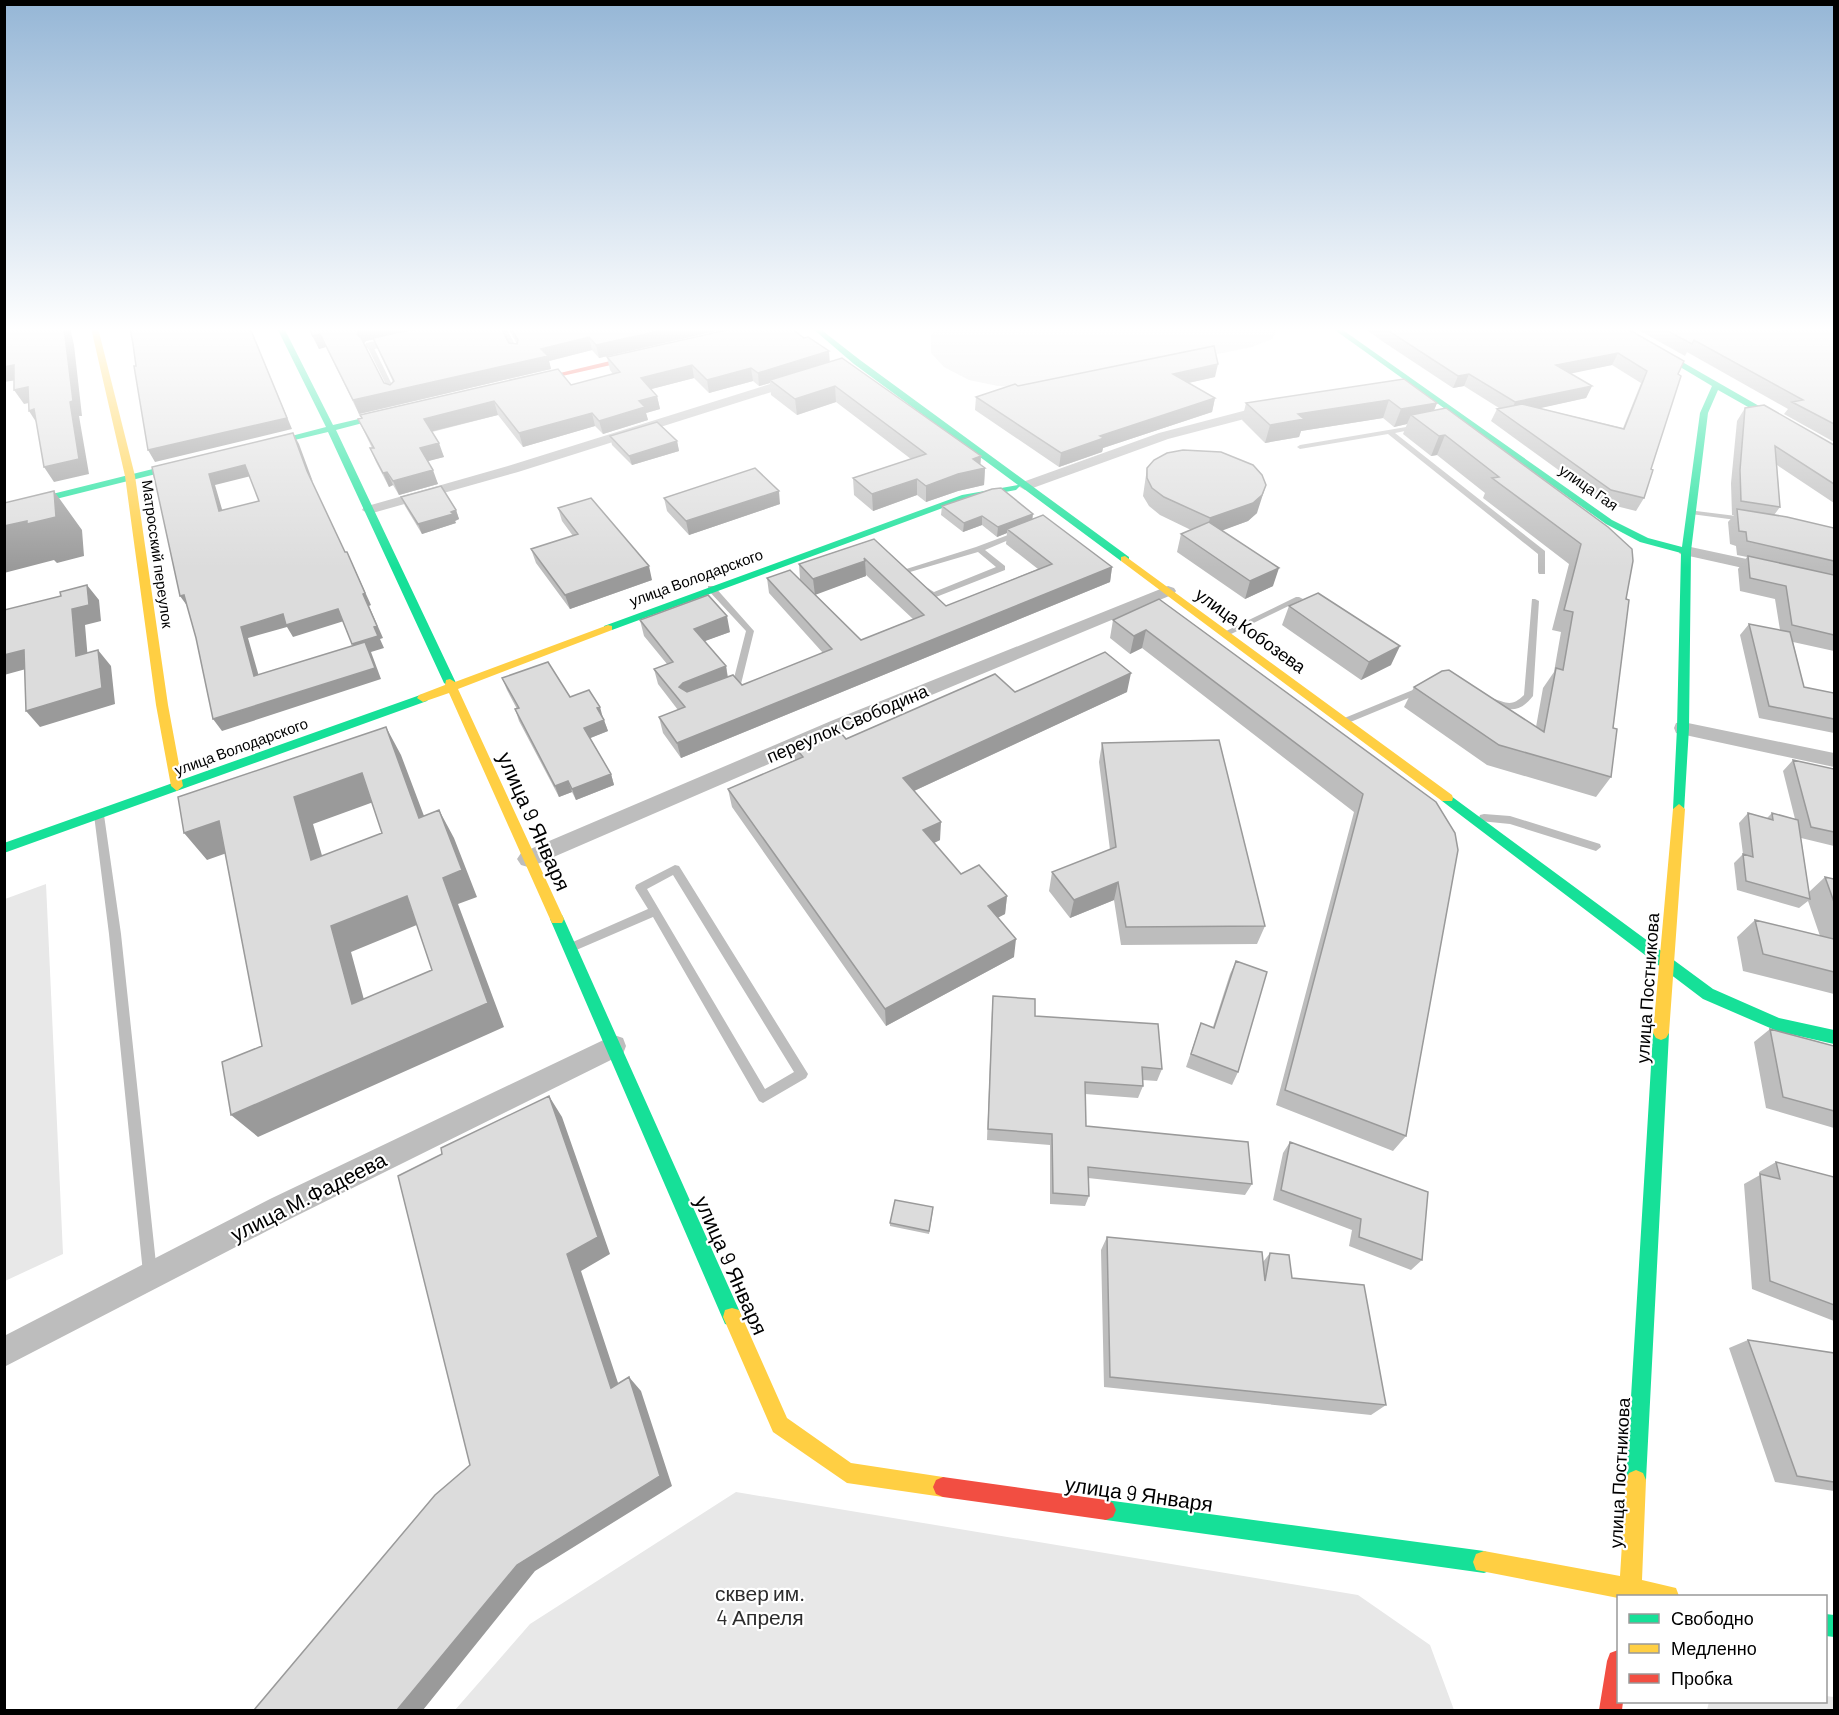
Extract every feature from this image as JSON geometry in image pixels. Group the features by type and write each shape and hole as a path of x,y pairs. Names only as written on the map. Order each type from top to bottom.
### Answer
{"main road":[{"name":"Матросский переулок","path":"113,408 130,477 162,705 177,786"},
{"name":"улица 9 Января","path":"320,408 452,686 614,1046 780,1425 847,1473 1443,1555 1631,1593 1656,1595"},
{"name":"улица Кобозева","path":"919,408 1025,486 1061,518 1226,633 1708,994 1777,1024 1834,1037"},
{"name":"улица Гая","path":"1442,408 1609,522 1644,540 1686,551"},
{"name":"улица Постникова","path":"1631,1593 1665,963 1676,855 1683,728 1686,551 1706,408"},
{"path":"1756,408 1834,452"},
{"path":"249,448 411,410"},
{"path":"1804,434 1824,430"},
{"path":"4,509 204,459"},
{"name":"улица Володарского","path":"4,848 965,497 990,490 1025,486"},
{"path":"1610,1710 1617,1667"}],"street":[{"path":"369,510 513,469 707,408"},
{"name":"улица Володарского","path":"1025,486 1061,476 1131,447 1223,417 1271,408"},
{"path":"1686,551 1789,573"},
{"name":"переулок Свободина","path":"528,859 838,726 1168,591"},
{"path":"1683,728 1834,760"},
{"name":"улица М.Фадеева","path":"4,1352 290,1204 614,1046"}],"lane":[{"path":"1300,447 1431,424"},
{"path":"1390,432 1542,553 1542,572"},
{"path":"1691,512 1754,521"},
{"path":"979,549 1002,568 933,595 904,571 979,549 1023,533"},
{"path":"711,588 750,631 737,684 718,691"},
{"path":"1226,633 1299,599"},
{"path":"1482,698 1510,708 1521,705 1528,696 1535,600"},
{"path":"1345,722 1434,684"},
{"path":"99,814 115,934 150,1277"},
{"path":"1472,817 1510,820 1596,847"},
{"path":"675,870 802,1074 763,1097 654,911 640,888 675,870"},
{"path":"570,948 654,911"}],"green space":[{"path":"46,884 63,1254 5,1281 5,899"},
{"name":"сквер им. 4 Апреля","path":"736,1492 1358,1595 1430,1645 1454,1710 455,1710 530,1624"},
{"path":"1827,1696 1834,1697 1834,1710 1707,1710 1709,1703 1827,1703"}],"building":[{"path":"29,408 71,408 79,459 44,467 34,409 29,411"},
{"path":"141,408 283,408 287,418 148,450"},
{"path":"390,408 467,408 424,419 439,443 420,448 433,470 393,481 387,472 383,473 370,448 374,448 358,419 362,418 360,415"},
{"path":"499,408 642,408 599,421 592,413 519,433"},
{"path":"864,408 913,408 981,456 973,459 985,468 958,474 926,486 917,479 872,494 853,478 926,454"},
{"path":"993,408 1185,408 1100,436 1104,438 1061,453"},
{"path":"1251,408 1337,408 1298,414 1304,419 1270,425"},
{"path":"1446,408 1608,527 1632,549 1633,561 1626,599 1629,600 1613,728 1617,729 1611,777 1499,745 1414,687 1442,671 1449,670 1544,732 1556,668 1563,670 1573,612 1564,610 1581,544 1492,478 1499,477 1445,435 1439,436 1411,415"},
{"path":"1538,408 1624,429 1632,408 1671,408 1644,498 1611,490 1497,409"},
{"path":"1745,408 1769,408 1834,445 1834,484 1775,446 1780,507 1741,501 1740,470"},
{"path":"1804,408 1834,408 1834,424"},
{"path":"657,422 677,441 629,456 610,436"},
{"path":"293,433 307,471 365,593 363,594 377,626 374,627 378,636 352,644 338,609 286,625 283,614 241,627 254,676 365,642 375,668 213,719 196,638 184,595 180,596 152,467","holes":["245,465 259,501 219,511 209,474"]},
{"path":"1183,450 1221,452 1253,465 1262,475 1266,485 1262,495 1253,503 1210,518 1164,497 1152,488 1147,478 1147,468 1154,460 1167,453"},
{"path":"755,468 779,491 686,521 664,498"},
{"path":"441,486 456,510 451,512 453,514 418,524 401,497"},
{"path":"1001,488 1033,514 998,527 982,516 964,523 942,506 992,489"},
{"path":"54,491 56,517 27,524 27,521 4,526 4,503"},
{"path":"591,498 649,566 565,595 531,549 578,534 558,508"},
{"path":"1737,509 1834,528 1834,561 1747,541 1746,532 1739,531"},
{"path":"1043,515 1112,567 677,743 659,717 685,707 654,669 673,662 640,620 708,595 727,616 694,629 726,666 683,683 679,687 687,692 733,675 742,685 832,649 767,578 790,570 861,640 924,615 864,558 865,561 813,579 799,564 874,539 946,606 1052,564 1007,529"},
{"path":"1209,522 1279,568 1250,581 1181,534"},
{"path":"1748,556 1834,575 1834,635 1792,625 1786,586 1750,578"},
{"path":"87,585 89,605 72,609 76,656 98,650 102,688 26,711 24,650 4,655 4,610 61,596 60,592"},
{"path":"1318,593 1400,646 1369,662 1289,606"},
{"path":"1159,599 1436,802 1455,833 1458,850 1406,1136 1285,1090 1363,794 1146,630 1134,636 1113,620"},
{"path":"1749,624 1790,632 1804,687 1834,693 1834,719 1769,706"},
{"path":"1105,652 1131,673 903,778 941,822 923,830 961,874 979,865 1007,896 988,906 1016,939 885,1009 728,789 803,757 793,745 836,727 846,739 995,674 1015,692"},
{"path":"548,662 570,697 589,690 600,707 597,708 604,720 584,728 611,774 572,789 568,781 555,786 515,709 519,708 502,678"},
{"path":"386,727 419,818 439,810 462,870 443,878 488,1003 231,1115 222,1062 262,1046 219,821 184,833 178,797","holes":["362,773 382,833 311,860 294,797","407,896 432,970 352,1004 331,926"]},
{"path":"1219,740 1265,926 1126,927 1118,882 1074,900 1052,872 1116,847 1102,743"},
{"path":"1793,760 1834,769 1834,832 1811,827"},
{"path":"1748,813 1773,820 1772,813 1798,820 1810,899 1746,881 1743,854 1753,857"},
{"path":"1825,877 1834,879 1834,902"},
{"path":"1755,920 1834,939 1834,972 1763,954"},
{"path":"1236,961 1267,972 1238,1072 1191,1054 1201,1023 1214,1028"},
{"path":"993,996 1035,999 1035,1016 1158,1024 1162,1069 1142,1067 1143,1086 1085,1082 1086,1126 1248,1142 1252,1184 1088,1167 1089,1196 1053,1193 1052,1134 988,1129"},
{"path":"1770,1029 1834,1046 1834,1111 1783,1097"},
{"path":"549,1096 598,1237 567,1254 611,1388 629,1377 660,1476 517,1565 397,1710 254,1710 435,1495 470,1465 398,1176 442,1154 441,1148"},
{"path":"1290,1142 1428,1192 1422,1260 1359,1237 1361,1219 1281,1190"},
{"path":"1776,1162 1834,1177 1834,1305 1770,1281 1760,1174 1780,1179"},
{"path":"895,1200 933,1207 929,1231 890,1223"},
{"path":"1107,1237 1262,1252 1265,1281 1270,1253 1289,1255 1292,1278 1364,1285 1386,1405 1110,1377"},
{"path":"1748,1340 1834,1353 1834,1482 1797,1476"}],"traffic: fast":[{"path":"320,408 450,683"},
{"path":"920,408 1125,559"},
{"path":"1449,408 1609,522 1644,540 1686,551"},
{"path":"1679,809 1683,728 1686,551 1706,408"},
{"path":"1757,408 1834,452"},
{"path":"257,446 397,413"},
{"path":"4,509 193,462"},
{"path":"608,628 965,497 1016,487"},
{"path":"4,848 423,698"},
{"path":"1447,798 1708,994 1777,1024 1834,1037"},
{"path":"557,919 732,1317"},
{"path":"1636,1480 1661,1033"},
{"path":"1106,1510 1484,1562"},
{"path":"1827,1625 1834,1626"}],"traffic: slow":[{"path":"113,408 130,476 162,705 177,786"},
{"path":"1125,559 1447,798"},
{"path":"423,698 608,628"},
{"path":"450,683 557,919"},
{"path":"1661,1033 1679,809"},
{"path":"732,1317 780,1425 847,1473 943,1487"},
{"path":"1630,1595 1636,1480"},
{"path":"1484,1562 1663,1595"}],"traffic: jam":[{"path":"943,1487 1106,1510"},
{"path":"1610,1710 1617,1667"}]}
